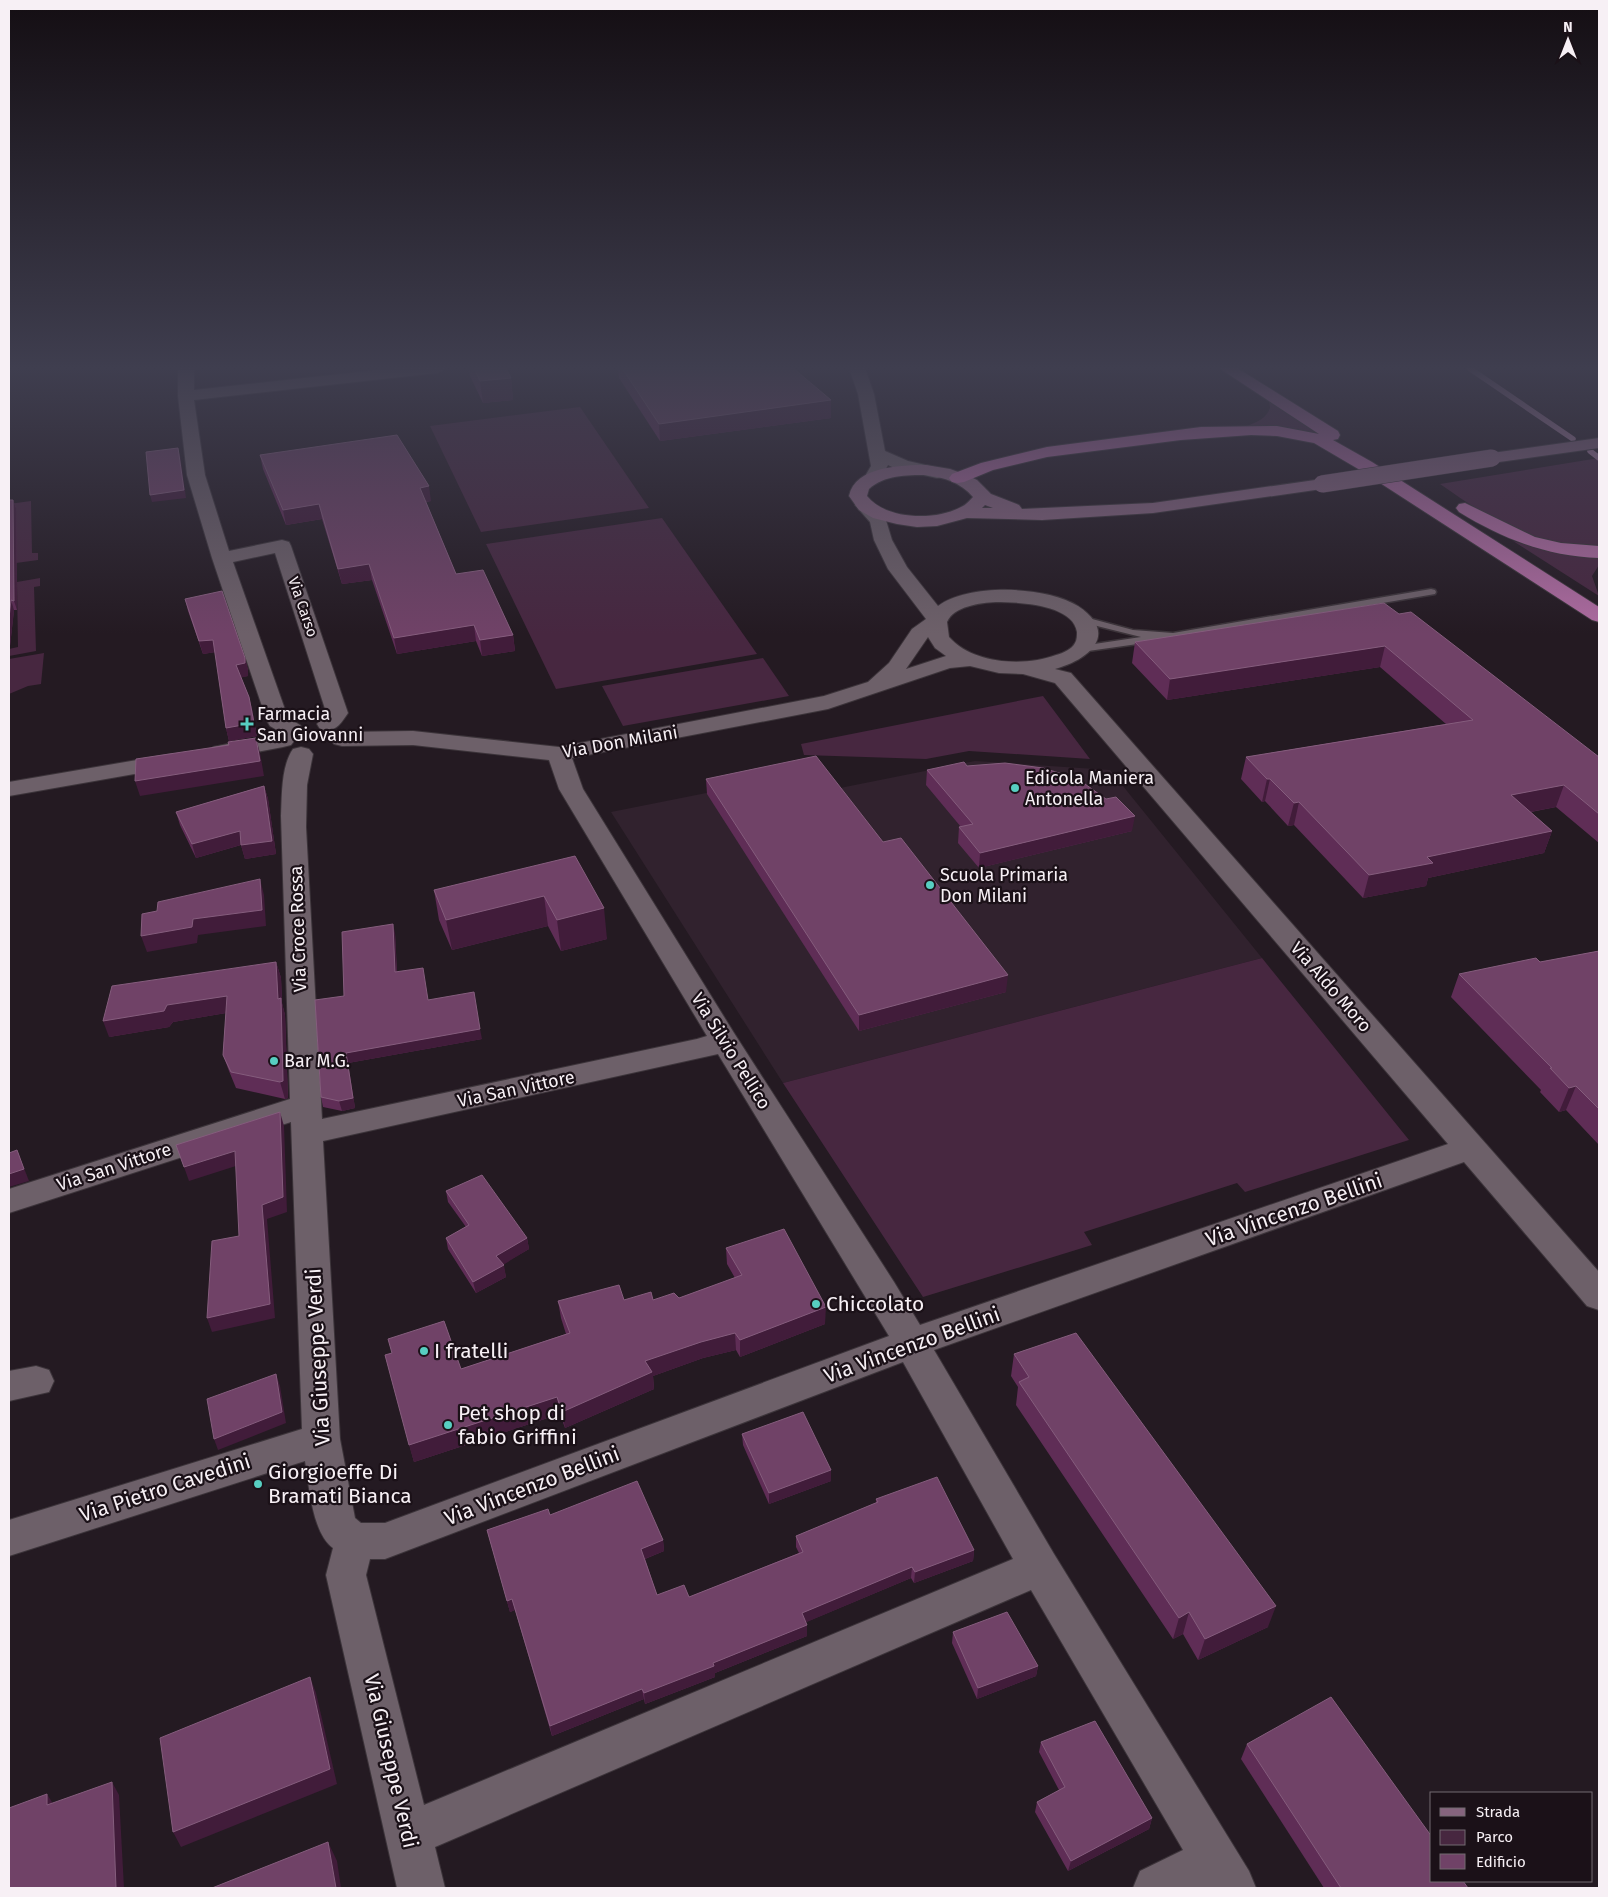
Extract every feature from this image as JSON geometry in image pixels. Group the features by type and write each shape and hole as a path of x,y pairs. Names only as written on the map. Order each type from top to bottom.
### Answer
{"highway":[{"path":"970,486 999,464 1030,457"},
{"path":"1348,457 1599,616"},
{"path":"1365,457 1599,605"},
{"path":"1375,457 1400,468 1432,488"},
{"path":"1448,498 1515,537 1557,549 1599,552"}],"main road":[{"path":"1042,515 1004,507 970,486 937,472 903,472 873,478 866,482 858,491 858,496 864,505 888,517 924,521 948,518 966,513 1042,515 1153,508 1503,457"},
{"path":"966,513 978,504 970,486"}],"street":[{"path":"194,457 196,475 222,558 278,721 313,741"},
{"path":"873,478 880,466 878,457"},
{"path":"884,457 902,465 937,472"},
{"path":"864,505 879,521 886,546 898,568 934,614 937,621 936,632 942,642 954,652 971,660 993,665 1022,667 1070,662 1085,644 1088,634 1080,619 1062,607 1036,598 1006,596 977,598 930,587 898,568"},
{"path":"883,533 898,526 924,521"},
{"name":"Via Carso","path":"222,558 282,546 337,713 313,741"},
{"name":"Via Don Milani","path":"864,690 889,676 904,659 914,639 951,607 977,598"},
{"name":"Via Don Milani","path":"9,789 194,757 313,741 413,738 559,754 828,702 948,662 971,660"},
{"name":"Via Aldo Moro","path":"1070,662 1471,1148 1599,1296"},
{"name":"Via Croce Rossa","path":"306,1120 293,811 297,769 313,741"},
{"name":"Via Silvio Pellico","path":"559,754 571,788 724,1040 882,1292 1040,1567 1223,1874"},
{"name":"Via San Vittore","path":"9,1201 306,1120 703,1048 724,1040"},
{"name":"Via Giuseppe Verdi","path":"306,1120 321,1439 334,1515 341,1532 354,1541 346,1575 421,1888"},
{"name":"Via Vincenzo Bellini","path":"354,1541 385,1541 912,1343 1471,1148"},
{"name":"Via Pietro Cavedini","path":"9,1538 321,1439"},
{"path":"409,1835 1040,1567"},
{"path":"1157,1888 1223,1874"}],"lane":[{"path":"1070,662 1174,636 1431,592"},
{"path":"1080,619 1133,633 1174,636"}],"shaded area":[{"name":"Scuola Primaria Don Milani","path":"975,761 1110,770 1262,958 783,1083 611,812 816,771 830,790"}],"green space":[{"path":"445,457 614,457 649,508 481,532"},
{"path":"1599,458 1599,546 1575,546 1533,538 1496,520 1440,484"},
{"path":"31,501 32,553 38,553 38,560 16,563 9,504"},
{"path":"662,518 757,654 556,689 486,544"},
{"path":"1513,541 1548,551 1599,556 1599,565 1592,576 1599,596"},
{"path":"40,578 40,586 34,587 36,651 9,656 9,649 18,647 17,582"},
{"path":"44,653 41,684 28,686 9,694 9,659"},
{"path":"763,658 789,696 623,726 602,686"},
{"path":"1043,696 1090,759 969,751 926,759 804,755 801,744"},
{"path":"1262,958 1409,1140 1245,1192 1237,1183 1084,1232 1092,1245 923,1297 783,1083"}],"building":[{"path":"146,457 179,457 184,490 150,495"},
{"path":"261,457 411,457 429,486 420,488 456,574 483,570 513,635 480,640 474,625 394,638 369,564 338,569 319,504 283,510"},
{"path":"9,500 13,500 14,601 11,600 9,618"},
{"path":"222,591 245,658 245,663 236,665 249,697 254,723 226,728 213,640 199,641 185,599"},
{"path":"1384,603 1399,614 1411,612 1599,757 1599,814 1564,785 1511,795 1552,831 1427,857 1433,863 1369,875 1299,802 1294,803 1246,757 1473,720 1385,646 1170,679 1135,642"},
{"path":"256,738 260,761 135,781 136,759 229,745 228,742"},
{"path":"816,756 883,842 901,838 1008,975 859,1015 706,779"},
{"path":"964,762 967,766 1005,763 1043,768 1072,777 1106,799 1116,797 1135,816 980,853 959,827 973,824 927,770"},
{"path":"264,786 272,841 241,845 240,831 192,844 176,812"},
{"path":"575,856 604,908 557,920 544,896 446,920 434,890"},
{"path":"260,879 262,910 193,919 192,927 141,936 142,914 157,911 158,902"},
{"path":"393,924 395,972 423,968 428,1000 474,992 480,1029 346,1053 353,1098 339,1101 321,1097 315,1000 344,996 342,932"},
{"path":"1599,951 1599,1109 1576,1086 1569,1088 1550,1068 1552,1068 1459,974 1536,958 1540,962"},
{"path":"276,962 278,999 281,998 283,1081 231,1072 223,1055 227,996 167,1005 164,1011 103,1021 112,986"},
{"path":"280,1112 283,1197 262,1205 270,1304 207,1318 212,1241 239,1236 235,1151 184,1167 176,1145"},
{"path":"17,1150 24,1169 9,1174 9,1153"},
{"path":"482,1175 527,1238 496,1256 504,1265 473,1282 446,1238 469,1225 446,1191"},
{"path":"784,1229 826,1307 740,1340 735,1333 701,1342 645,1361 652,1372 562,1412 557,1397 409,1445 385,1355 392,1353 388,1339 444,1321 461,1369 570,1333 558,1301 619,1285 624,1300 651,1292 653,1300 674,1293 679,1298 742,1275 726,1248"},
{"path":"1076,1333 1276,1606 1205,1639 1189,1612 1179,1618 1019,1382 1029,1377 1014,1354"},
{"path":"276,1374 282,1412 214,1439 207,1399"},
{"path":"803,1412 831,1470 769,1493 742,1434"},
{"path":"937,1477 974,1550 915,1572 912,1567 802,1613 807,1625 713,1663 714,1666 644,1693 642,1689 550,1726 512,1599 507,1601 487,1530 548,1509 550,1515 637,1481 663,1540 641,1549 657,1595 684,1585 689,1597 803,1552 796,1536 878,1502 876,1499"},
{"path":"1007,1612 1038,1666 978,1688 953,1632"},
{"path":"310,1677 330,1769 173,1832 160,1738"},
{"path":"1331,1697 1430,1834 1430,1882 1464,1882 1468,1888 1341,1888 1247,1744"},
{"path":"1095,1721 1152,1818 1071,1861 1037,1802 1065,1787 1041,1742"},
{"path":"112,1782 116,1888 9,1888 9,1808 47,1794 47,1805"},
{"path":"328,1842 336,1888 212,1888"}],"place":[{"name":"Farmacia San Giovanni","path":"247,724"},
{"name":"Edicola Maniera Antonella","path":"1015,788"},
{"name":"Scuola Primaria Don Milani","path":"930,885"},
{"name":"Bar M.G.","path":"274,1061"},
{"name":"Chiccolato","path":"816,1304"},
{"name":"I fratelli","path":"424,1351"},
{"name":"Pet shop di fabio Griffini","path":"448,1425"},
{"name":"Giorgioeffe Di Bramati Bianca","path":"258,1484"}]}
